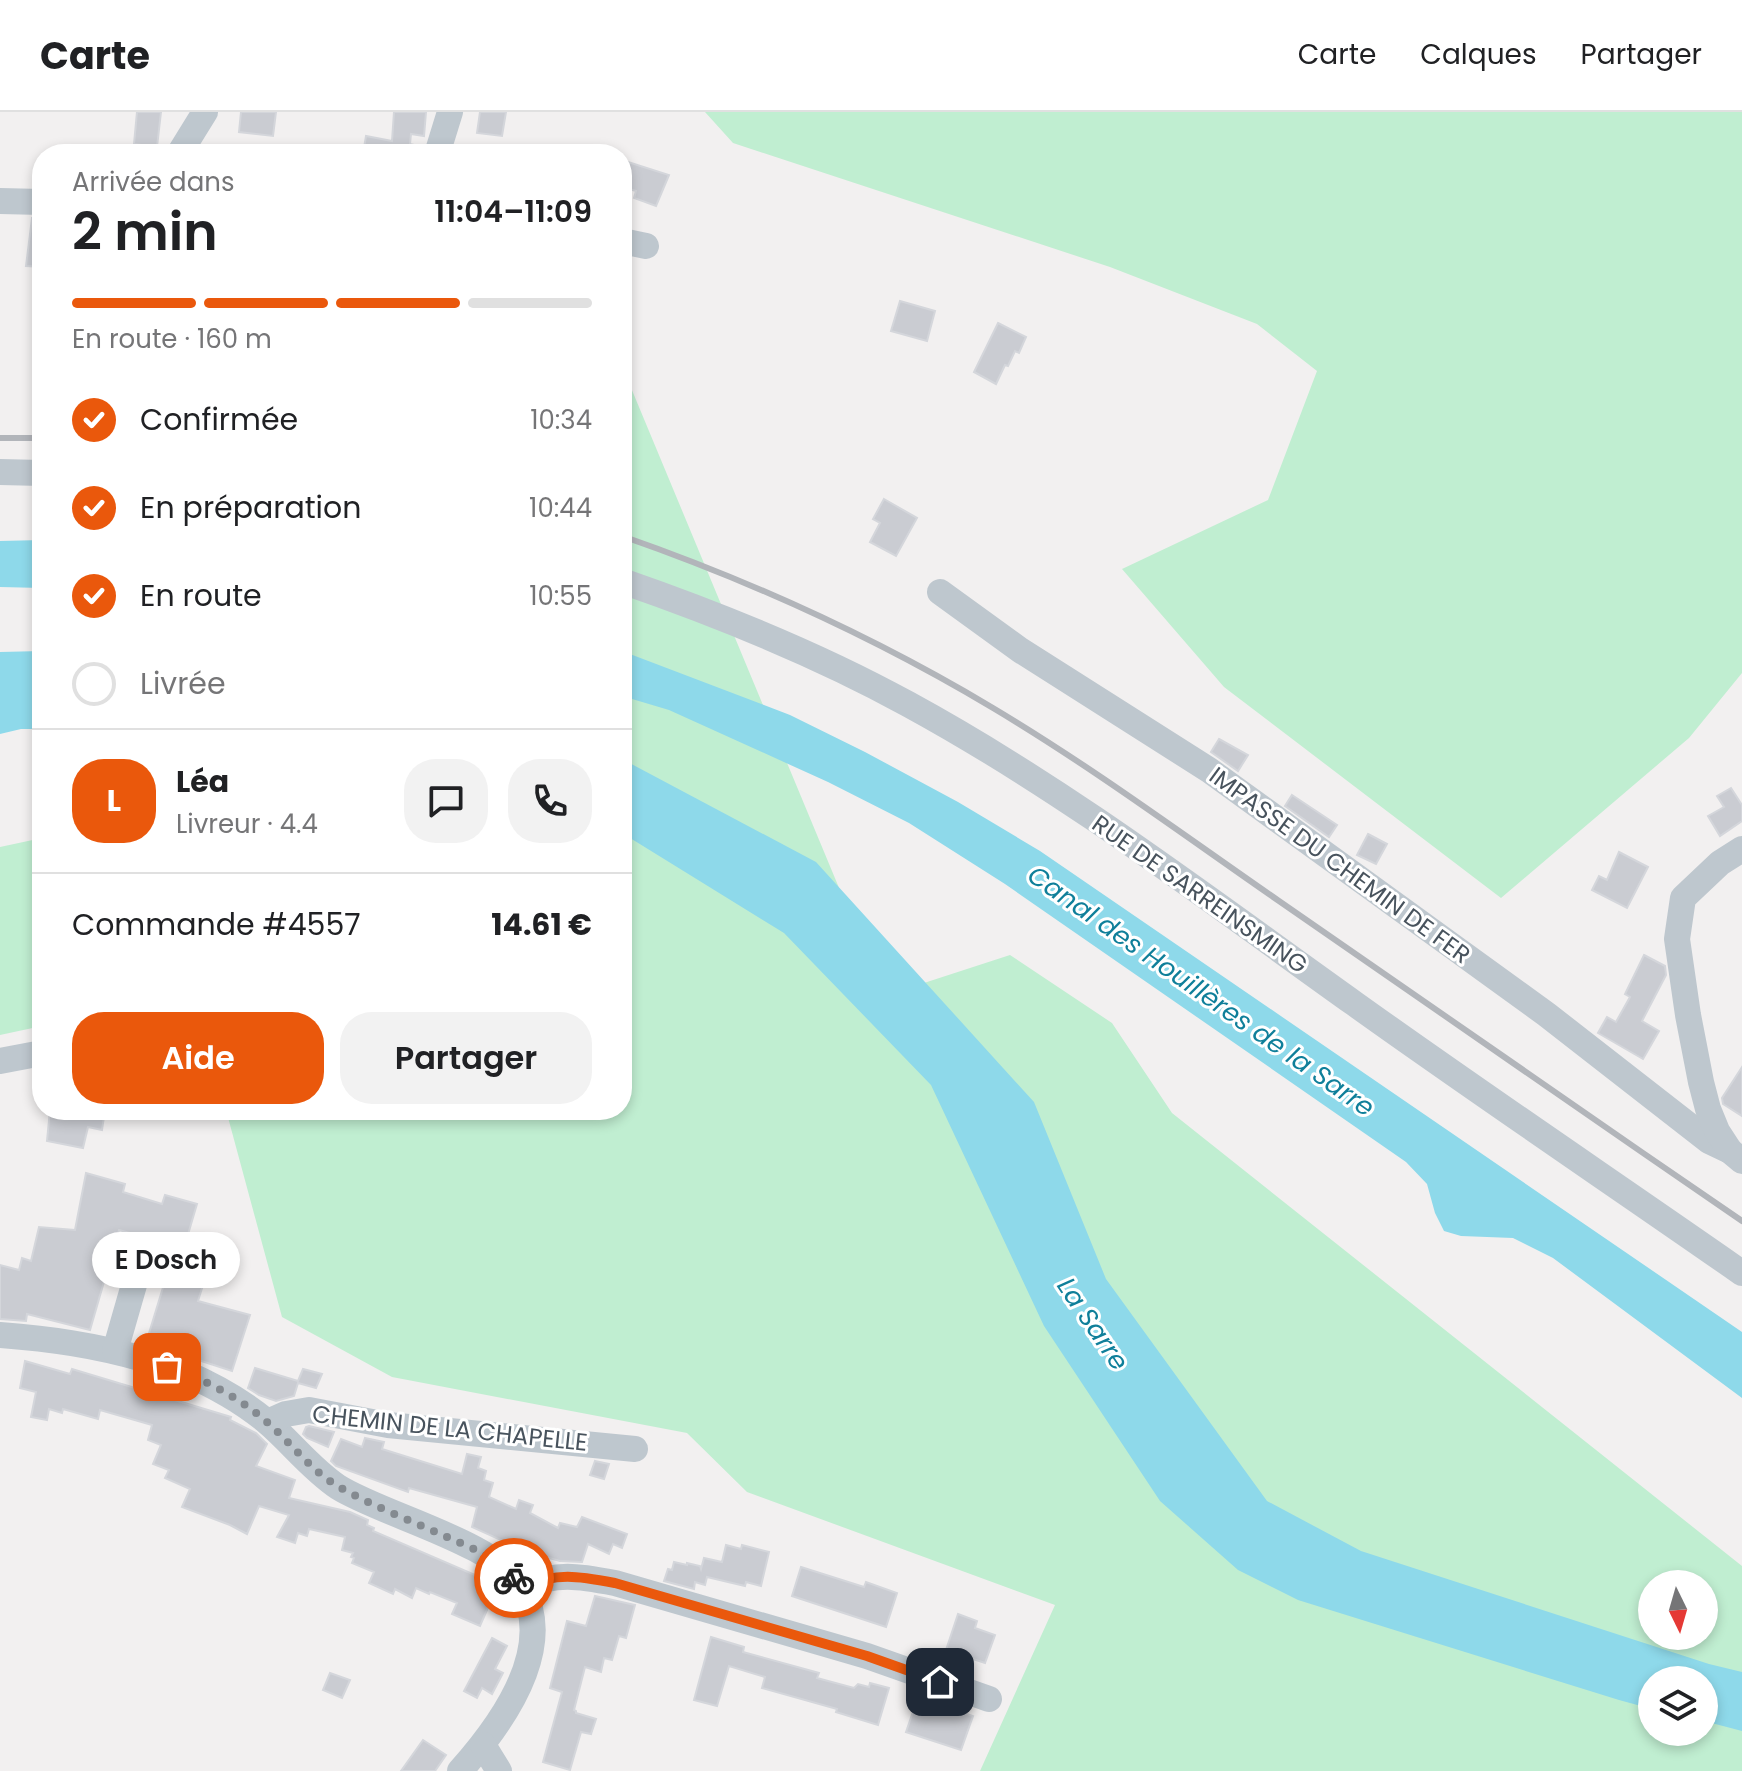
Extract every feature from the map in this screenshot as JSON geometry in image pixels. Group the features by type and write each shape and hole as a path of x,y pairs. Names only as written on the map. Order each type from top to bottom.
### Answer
{"street":[{"path":"185,144 205,112"},
{"path":"440,144 450,112"},
{"path":"0,201 32,202"},
{"path":"0,472 32,473"},
{"path":"0,490 32,490"},
{"name":"RUE DE SARREINSMING","path":"632,585 735,622 846,672 1027,773 1742,1273"},
{"name":"IMPASSE DU CHEMIN DE FER","path":"940,592 1020,650 1209,770 1546,1014 1709,1141 1736,1156"},
{"path":"1736,1156 1717,1131 1708,1109 1688,1015 1677,939 1683,898 1720,863 1742,849"},
{"path":"0,1061 32,1055"},
{"path":"115,1351 142,1257"},
{"path":"0,1335 56,1339 115,1351 181,1371 236,1399 268,1422 305,1461 339,1487 476,1550 507,1570 522,1587 533,1621 531,1655 514,1695 483,1745 460,1771"},
{"name":"CHEMIN DE LA CHAPELLE","path":"268,1422 286,1414 309,1410 388,1425 635,1449"},
{"path":"522,1587 543,1579 578,1576 615,1583 867,1656 989,1699"},
{"path":"483,1745 499,1771"}],"green space":[{"path":"705,112 1742,112 1742,673 1689,738 1501,898 1224,687 1122,569 1268,500 1317,371 1257,324 1110,267 733,143"},
{"path":"632,390 884,996 1010,955 1112,1023 1172,1113 1742,1566 1742,1771 980,1771 1055,1605 747,1492 687,1433 392,1377 282,1317 229,1120 632,1120"},
{"path":"32,840 32,1028 0,1035 0,847"}],"water":[{"path":"32,540 32,588 0,587 0,541"},
{"path":"32,651 32,729 0,734 0,652"},
{"name":"Canal des Houillères de la Sarre","path":"632,655 790,715 958,802 1040,851 1742,1332 1742,1398 1553,1258 1513,1238 1461,1236 1444,1231 1427,1184 1406,1162 1005,884 909,823 828,782 669,710 632,699"},
{"name":"La Sarre","path":"632,764 816,862 1034,1102 1106,1279 1267,1501 1361,1551 1638,1641 1638,1650 1666,1650 1717,1666 1638,1666 1638,1705 1298,1600 1238,1570 1160,1501 1044,1326 931,1085 784,933 632,839"},
{"path":"1718,1666 1742,1672 1742,1731 1718,1725"}],"building":[{"path":"137,112 161,112 157,144 134,144"},
{"path":"241,112 276,112 273,136 239,132"},
{"path":"394,112 426,112 424,136 411,134 410,144 365,144 366,136 392,141"},
{"path":"480,112 506,112 502,136 477,133"},
{"path":"632,163 669,175 656,206 634,198 636,191 632,190"},
{"path":"32,218 32,266 26,266"},
{"path":"900,301 935,311 927,341 891,331"},
{"path":"998,323 1026,337 1019,353 1015,351 996,384 974,372"},
{"path":"884,499 917,518 896,556 870,542 880,523 873,519"},
{"path":"1219,739 1248,755 1238,771 1211,752"},
{"path":"1731,788 1742,805 1742,821 1720,836 1708,816 1724,807 1717,796"},
{"path":"1292,795 1337,825 1329,837 1285,806"},
{"path":"1368,834 1387,844 1376,864 1357,855"},
{"path":"1619,852 1648,867 1627,908 1592,890 1599,876 1607,880"},
{"path":"1644,955 1665,966 1666,975 1642,1021 1659,1031 1643,1059 1598,1033 1607,1017 1616,1022 1630,997 1625,994"},
{"path":"1742,1067 1742,1116 1723,1104 1722,1098"},
{"path":"49,1120 104,1120 102,1130 88,1127 83,1148 47,1141"},
{"path":"86,1173 125,1184 123,1192 162,1204 165,1195 197,1204 184,1248 119,1230 90,1330 27,1314 26,1321 0,1319 0,1265 19,1270 22,1258 31,1261 39,1227 75,1230"},
{"path":"172,1258 208,1269 198,1301 250,1315 232,1371 146,1343"},
{"path":"25,1361 70,1374 72,1369 231,1417 230,1420 256,1433 267,1444 256,1466 295,1480 289,1498 350,1512 368,1520 367,1525 374,1528 373,1531 482,1578 478,1587 494,1594 480,1626 452,1614 457,1603 430,1592 416,1588 412,1598 395,1589 393,1594 369,1583 374,1572 352,1563 353,1553 342,1550 345,1537 309,1529 307,1536 298,1533 295,1543 277,1537 289,1515 259,1506 247,1534 182,1507 190,1489 165,1478 169,1470 153,1464 161,1445 148,1440 152,1425 100,1410 98,1419 63,1409 62,1413 49,1409 47,1420 31,1417 36,1392 20,1388"},
{"path":"255,1368 298,1381 303,1369 322,1374 316,1388 298,1383 294,1396 276,1401 248,1388"},
{"path":"309,1426 334,1432 328,1447 303,1434"},
{"path":"365,1438 384,1442 382,1449 462,1474 467,1454 481,1457 478,1468 486,1471 484,1480 493,1483 489,1497 516,1509 519,1500 533,1505 530,1513 558,1528 560,1523 577,1527 582,1517 627,1534 622,1548 613,1544 609,1554 588,1544 582,1562 560,1561 527,1552 472,1527 477,1507 409,1488 408,1492 336,1466 331,1461 341,1439 362,1447"},
{"path":"595,1461 609,1464 604,1479 590,1475"},
{"path":"726,1545 741,1549 742,1545 769,1552 761,1586 746,1582 745,1586 707,1577 705,1585 695,1582 694,1589 664,1581 674,1562 700,1566 701,1569 704,1558 722,1562"},
{"path":"801,1567 864,1587 866,1582 897,1593 886,1627 792,1596"},
{"path":"595,1596 635,1605 626,1638 619,1636 612,1660 604,1658 601,1672 585,1667 574,1710 596,1719 591,1734 581,1732 570,1770 543,1762 562,1692 550,1688 567,1621 586,1626"},
{"path":"958,1614 977,1621 975,1628 995,1635 985,1663 946,1650"},
{"path":"711,1637 744,1647 743,1652 819,1673 817,1678 854,1688 858,1684 869,1687 870,1683 889,1688 878,1725 836,1712 837,1709 762,1688 765,1677 729,1666 717,1706 694,1700"},
{"path":"492,1638 507,1646 495,1669 503,1673 492,1694 482,1688 477,1698 464,1691"},
{"path":"330,1673 350,1680 342,1698 323,1690"},
{"path":"918,1697 973,1716 961,1750 906,1732"},
{"path":"423,1740 446,1755 435,1771 401,1771"}],"railway":[{"path":"0,438 32,438"},
{"path":"632,540 719,572 812,613 903,658 993,708 1138,802 1742,1221"}],"way so far":[{"path":"167,1367 236,1399 268,1422 305,1461 339,1487 476,1550 514,1578"}],"place":[{"name":"E Dosch","path":"167,1367"}],"route":[{"path":"514,1578 522,1587 543,1579 578,1576 615,1583 867,1656 940,1682"}]}
